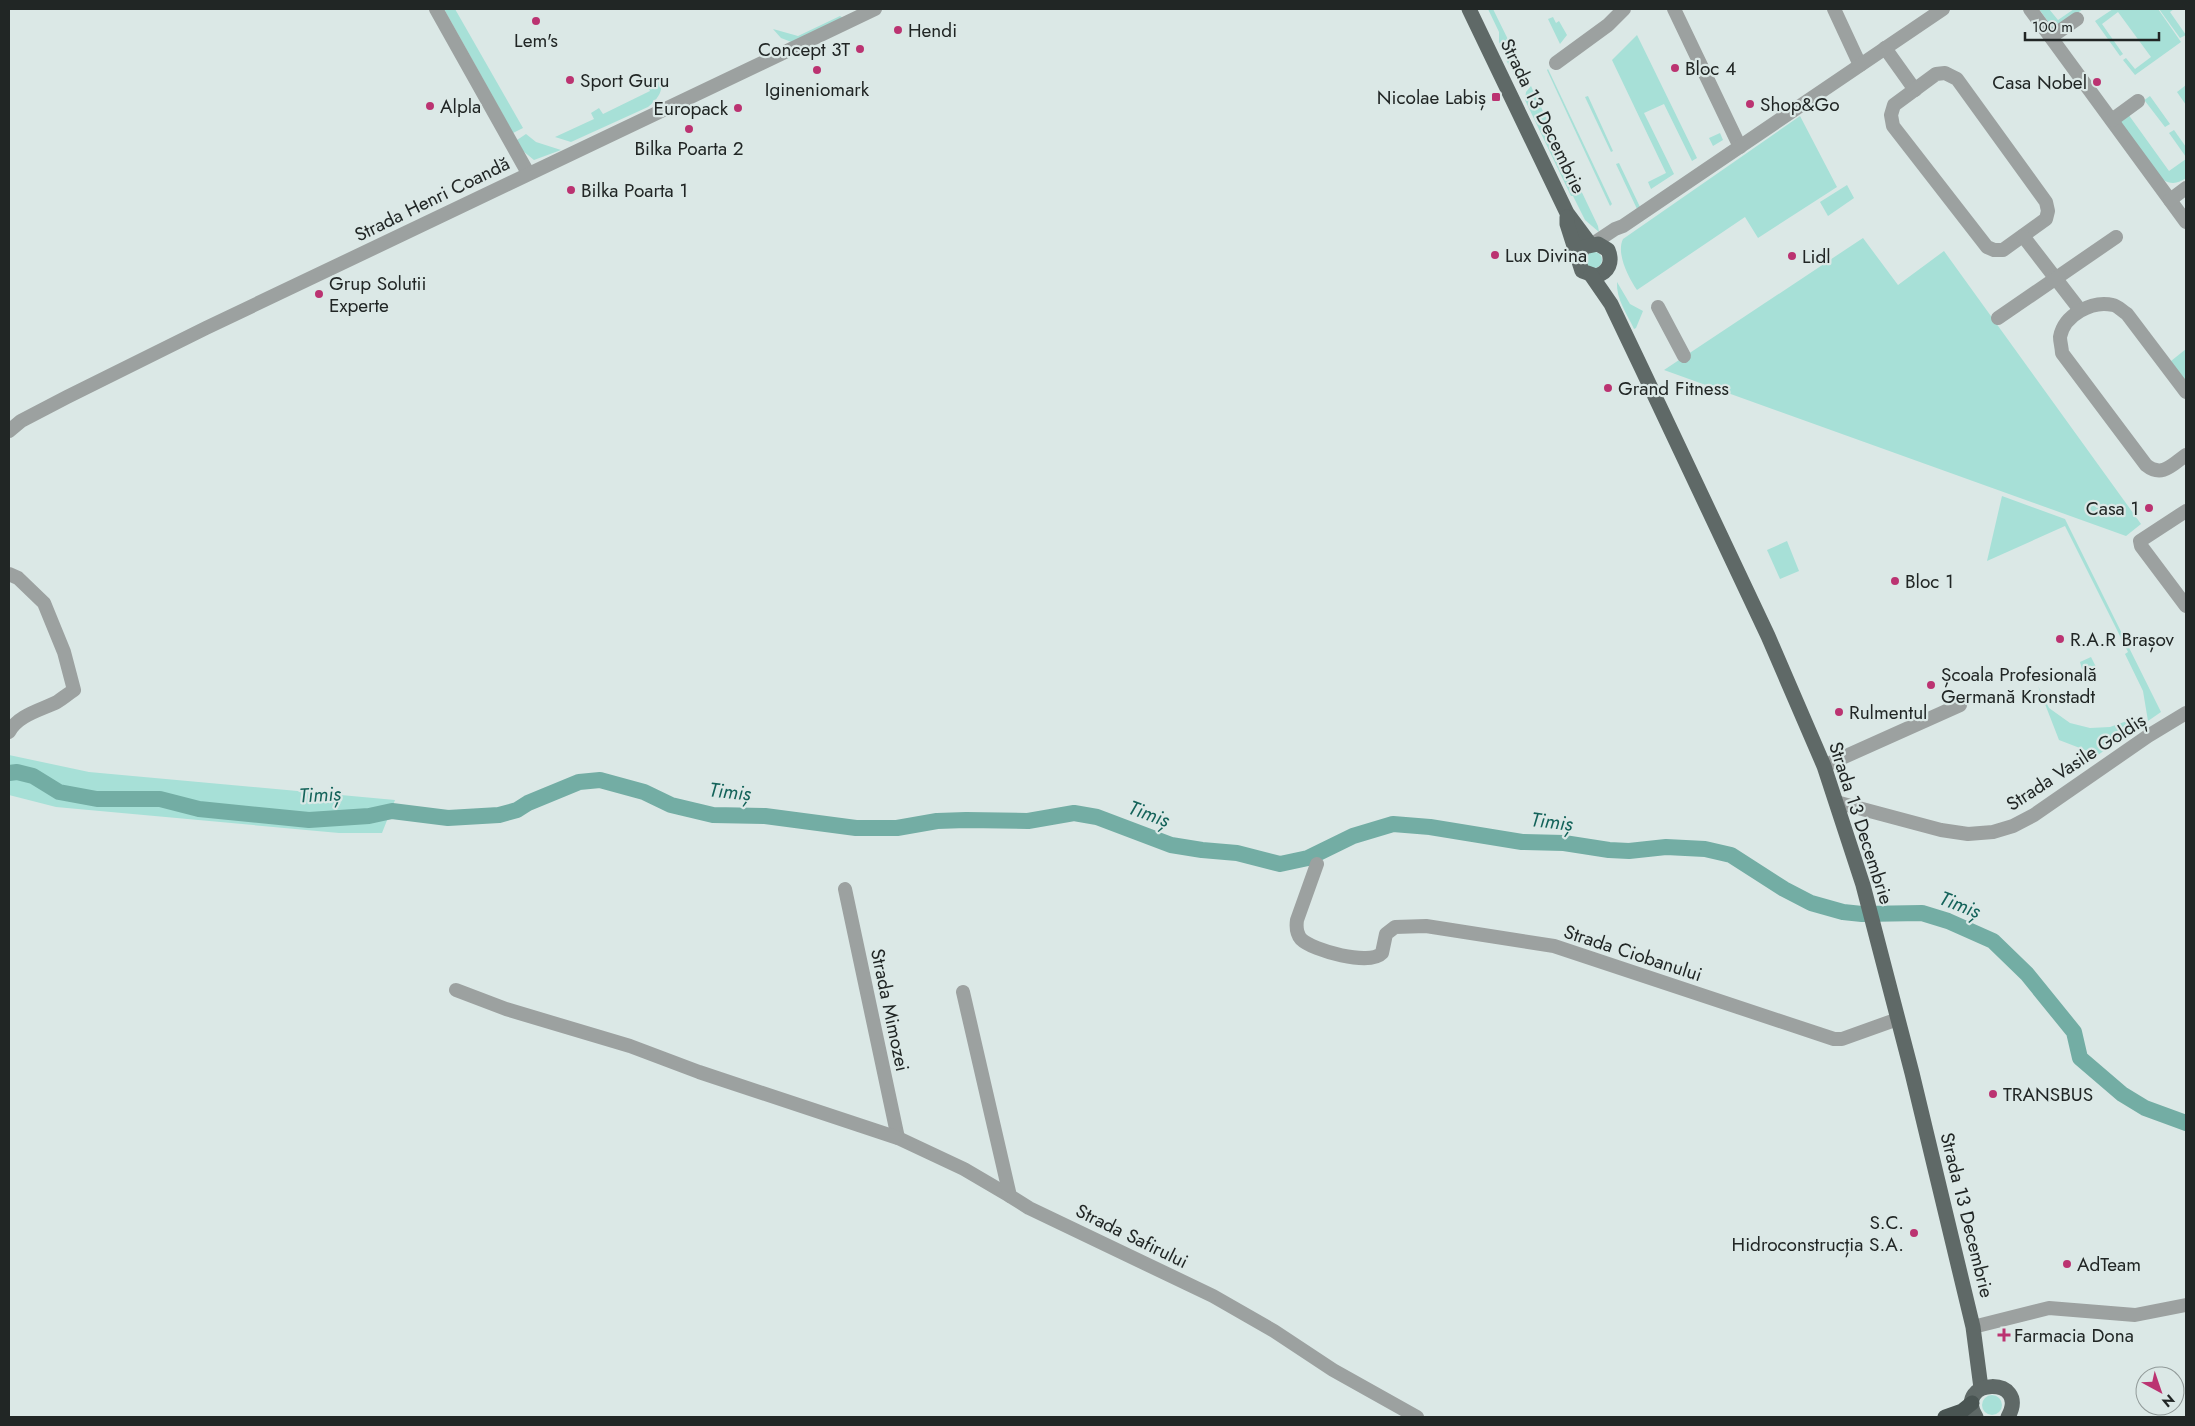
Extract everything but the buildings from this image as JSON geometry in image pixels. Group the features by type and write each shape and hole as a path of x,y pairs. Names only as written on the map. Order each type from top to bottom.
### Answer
{"highway":[{"path":"1945,1417 1962,1411 1974,1410"}],"main road":[{"name":"Strada 13 Decembrie","path":"1469,9 1567,213 1592,244 1602,245 1609,254 1610,264 1606,271 1611,294 1610,304"},
{"name":"Strada 13 Decembrie","path":"1567,213 1567,224 1581,269 1590,275 1610,304 1738,569 1824,766 1863,885 1989,1387 2006,1391 2011,1401 2008,1417"},
{"path":"1578,257 1582,249 1592,244"},
{"path":"1590,275 1596,276 1606,271"},
{"path":"1974,1410 1989,1387"}],"street":[{"path":"436,9 528,173"},
{"name":"Strada Henri Coandă","path":"9,431 21,422 76,392 528,173 875,9"},
{"path":"1556,63 1608,25 1624,9"},
{"path":"1674,9 1740,147"},
{"path":"1834,9 1860,65"},
{"path":"1592,244 1615,229 1621,228 1941,9"},
{"path":"2030,9 2186,222"},
{"path":"2051,37 2077,18"},
{"path":"1886,48 1915,90"},
{"path":"1945,73 1957,79 2046,202 2048,211 2046,218 2003,250 1994,250 1987,247 1893,126 1891,115 1894,105 1915,90 1936,74 1945,73"},
{"path":"2112,120 2138,101"},
{"path":"2170,200 2186,188"},
{"path":"1609,254 1621,228"},
{"path":"2023,236 2080,310"},
{"path":"1998,318 2116,237"},
{"path":"2186,392 2126,314 2115,305 2100,304 2080,310 2065,324 2060,338 2062,353 2146,465 2154,472 2163,472 2186,455"},
{"path":"1658,307 1684,356"},
{"path":"2186,511 2140,541 2141,546 2186,606"},
{"path":"9,574 18,578 44,603 67,660 74,690 57,701 24,717 11,727 9,732"},
{"path":"1824,766 1960,705"},
{"name":"Strada Vasile Goldiș","path":"1836,802 1941,830 1968,834 1993,832 2013,826 2034,815 2148,736 2186,713"},
{"name":"Strada Ciobanului","path":"1317,864 1297,920 1296,930 1301,939 1310,945 1339,956 1375,958 1382,953 1386,934 1395,927 1426,926 1554,946 1834,1039 1842,1039 1898,1019"},
{"name":"Strada Mimozei","path":"845,889 898,1138"},
{"name":"Strada Safirului","path":"456,990 506,1009 630,1046 708,1075 898,1138 964,1169 1029,1208 1213,1296 1274,1331 1333,1370 1417,1417"},
{"path":"964,992 1010,1196"},
{"path":"1973,1327 2049,1308 2135,1315 2186,1305"}],"green space":[{"path":"444,9 455,9 523,128 513,133"},
{"path":"1488,9 1493,9 1525,74 1531,71 1532,74 1525,78 1517,79 1506,60 1508,58 1499,42 1499,32"},
{"path":"2039,9 2049,9 2058,20 2074,9 2083,9 2054,30"},
{"path":"2113,9 2158,9 2181,42 2135,75 2123,60 2126,58 2135,69 2151,57 2118,12 2102,24 2123,54 2120,56 2095,21"},
{"path":"2159,9 2174,9 2170,12 2186,35 2180,38"},
{"path":"840,16 843,18 794,43 781,38 773,29 798,36"},
{"path":"1553,17 1556,23 1559,21 1567,35 1560,44 1548,19"},
{"path":"1637,35 1697,158 1692,161 1664,104 1644,113 1674,174 1651,189 1648,182 1666,173 1612,60"},
{"path":"1547,70 1612,204 1610,206"},
{"path":"658,76 661,85 660,93 648,107 571,142 555,137 594,119 591,113 599,108 603,114 650,91 646,83"},
{"path":"2186,85 2186,105 2177,92"},
{"path":"1531,86 1598,226 1599,232 1585,220 1573,196 1571,196 1525,100 1526,92"},
{"path":"1588,96 1613,151 1611,152 1585,97"},
{"path":"2150,96 2170,124 2165,127 2145,101 2128,114 2169,171 2186,159 2186,178 2178,182 2172,183 2163,180 2118,119"},
{"path":"1800,116 1837,187 1758,238 1745,217 1637,290 1630,279 1622,258 1621,245 1623,239"},
{"path":"2174,130 2186,147 2186,157 2169,133"},
{"path":"1720,133 1723,140 1713,146 1709,138"},
{"path":"526,134 536,142 561,150 534,160 523,151 517,140"},
{"path":"1619,163 1640,207 1637,209 1616,164"},
{"path":"1847,185 1854,198 1828,216 1820,202"},
{"path":"1863,238 1898,285 1944,251 2141,524 2126,536 1664,370"},
{"path":"1594,252 1602,260 1594,268 1586,260"},
{"path":"1617,282 1630,304 1643,311 1634,329 1620,300"},
{"path":"2186,349 2186,383 2171,361"},
{"path":"2002,496 2065,519 2161,712 2148,721 2143,691 2125,654 2128,652 2065,526 1987,561"},
{"path":"1787,541 1799,571 1780,579 1767,550"},
{"path":"2091,657 2097,669 2089,673 2082,669 2080,662"},
{"path":"2038,686 2049,708 2070,723 2090,728 2110,727 2127,721 2134,729 2098,755 2059,740"},
{"path":"9,755 89,772 395,800 382,833 339,833 56,807 9,795"},
{"path":"1992,1395 1999,1398 2002,1405 1999,1412 1992,1415 1985,1412 1982,1405 1985,1398"}],"waterway":[{"name":"Timiș","path":"9,773 17,772 33,776 59,792 97,799 160,799 199,809 309,820 369,816 392,811 448,818 499,815 517,810 528,803 579,782 600,780 644,792 671,805 713,815 765,816 856,828 897,828 937,821 1028,821 1074,813 1097,817 1171,845 1237,853 1280,864 1308,858 1353,836 1393,824 1430,827 1522,842 1564,843 1609,850 1629,851 1666,847 1705,849 1731,855 1784,889 1811,903 1843,912 1862,914 1922,913 1948,921 1993,941 2027,974 2074,1032 2080,1058 2122,1094 2145,1108 2186,1123"}],"place":[{"name":"Lem's","path":"536,21"},
{"name":"Hendi","path":"898,30"},
{"name":"Concept 3T","path":"860,49"},
{"name":"Bloc 4","path":"1675,68"},
{"name":"Igineniomark","path":"817,70"},
{"name":"Sport Guru","path":"570,80"},
{"name":"Casa Nobel","path":"2097,82"},
{"name":"Nicolae Labiș","path":"1496,97"},
{"name":"Shop&Go","path":"1750,104"},
{"name":"Alpla","path":"430,106"},
{"name":"Europack","path":"738,108"},
{"name":"Bilka Poarta 2","path":"689,129"},
{"name":"Bilka Poarta 1","path":"571,190"},
{"name":"Lux Divina","path":"1495,255"},
{"name":"Lidl","path":"1792,256"},
{"name":"Grup Solutii Experte","path":"319,294"},
{"name":"Grand Fitness","path":"1608,388"},
{"name":"Casa 1","path":"2149,508"},
{"name":"Bloc 1","path":"1895,581"},
{"name":"R.A.R Brașov","path":"2060,639"},
{"name":"Școala Profesională Germană Kronstadt","path":"1931,685"},
{"name":"Rulmentul","path":"1839,712"},
{"name":"TRANSBUS","path":"1993,1094"},
{"name":"S.C. Hidroconstrucția S.A.","path":"1914,1233"},
{"name":"AdTeam","path":"2067,1264"},
{"name":"Farmacia Dona","path":"2004,1335"}]}
